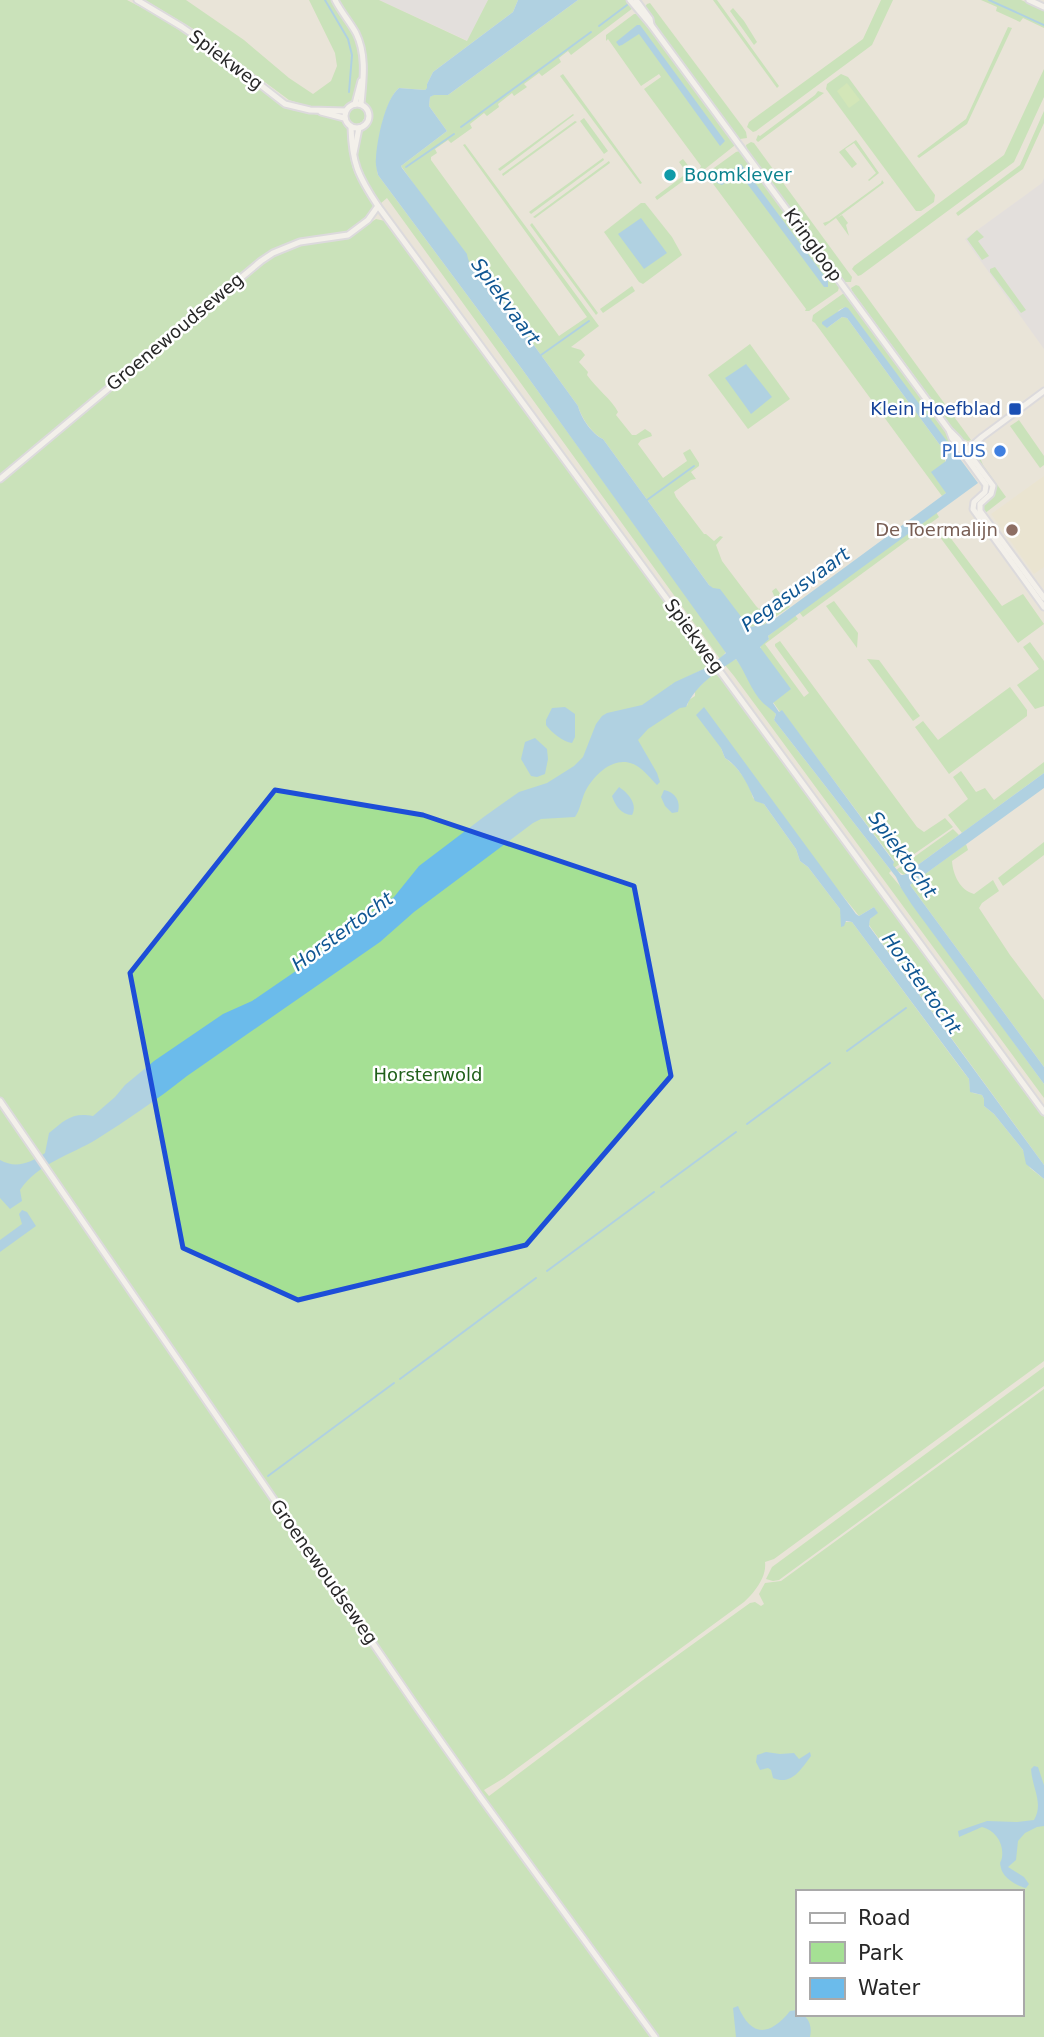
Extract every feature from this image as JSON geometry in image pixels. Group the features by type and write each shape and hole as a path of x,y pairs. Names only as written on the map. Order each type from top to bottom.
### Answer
{"street":[{"name":"Spiekweg","path":"137,0 221,54 285,104 345,114"},
{"path":"335,0 357,34 363,58 358,104 345,114 351,127 366,125 369,117 368,109 358,104"},
{"name":"Kringloop","path":"633,0 650,19 651,25 993,486 991,495 980,505 980,511 1044,598"},
{"path":"1029,0 1044,7"},
{"name":"Spiekweg","path":"351,127 353,156 360,179 378,206 1044,1112"},
{"path":"353,156 359,128"},
{"name":"Groenewoudseweg","path":"368,220 378,206"},
{"name":"Groenewoudseweg","path":"0,479 261,261 300,242 348,235 368,220 384,214"},
{"path":"964,450 973,440 982,437 1044,391"},
{"name":"Kringloop","path":"964,450 986,485 985,492 974,502 973,509 1044,607"},
{"name":"Groenewoudseweg","path":"0,1101 416,1706 655,2037"}],"highlighted area":[{"path":"275,790 423,815 634,886 671,1076 526,1245 298,1300 183,1248 130,973"}],"shaded area":[{"path":"379,0 488,0 468,41"},
{"path":"1044,178 1044,349 965,239 1042,183"},
{"path":"1044,476 1044,567 1034,574 991,514"}],"green space":[{"name":"Horsterwold","path":"0,0 127,0 204,46 282,106 342,119 349,135 353,167 373,206 370,213 351,229 354,233 376,219 385,221 707,660 710,666 671,685 687,706 689,700 695,696 695,691 714,672 722,680 1044,1117 1044,1165 869,925 870,919 877,913 874,907 859,916 721,748 725,758 746,781 753,798 764,804 796,849 800,861 808,867 840,909 845,922 852,922 969,1079 970,1090 982,1095 984,1106 994,1114 1023,1150 1030,1168 1044,1179 1044,1361 774,1559 765,1562 762,1579 744,1602 484,1790 489,1796 750,1603 755,1602 761,1606 764,1604 759,1594 765,1583 781,1581 1044,1389 1044,2037 0,2037"},
{"path":"145,0 186,0 244,40 289,78 313,94 331,81 337,66 335,53 309,0 379,0 467,41 488,0 518,0 513,12 433,72 427,84 428,88 399,88 394,94 381,129 377,156 378,175 725,650 720,659 387,198 380,204 362,175 358,163 357,150 361,131 371,122 369,107 359,100 345,108 308,106 289,100 195,30"},
{"path":"578,0 629,0 633,8 571,55 568,51 559,58 561,62 542,76 539,73 524,84 527,87 514,96 512,93 487,116 484,113 470,124 472,128 451,143 448,140 435,149 437,153 431,160 559,336 587,317 463,145 465,144 599,326 571,347 581,350 585,355 579,362 588,372 590,380 616,408 616,415 632,435 645,429 651,433 652,436 638,444 663,478 687,461 683,453 690,449 699,463 691,472 696,479 674,492 676,497 704,534 714,541 720,536 723,537 716,545 722,561 759,609 775,598 772,591 776,588 790,607 763,625 749,627 709,585 603,439 588,425 578,406 488,282 482,281 401,166 447,131 429,106 430,97 448,95"},
{"path":"713,0 717,0 779,86 777,88"},
{"path":"881,0 893,0 872,45 756,131 753,132 747,127 749,122 863,39"},
{"path":"981,0 1021,0 1044,10 1044,28 1023,18 1020,22 996,11 997,7"},
{"path":"650,3 742,126 747,138 740,139 729,126 645,11 645,7"},
{"path":"733,8 757,42 754,45 730,11"},
{"path":"634,14 638,14 653,31 734,144 705,169 700,168 644,89 661,77 659,74 641,86 608,39 606,41 606,35"},
{"path":"1008,27 1012,28 967,124 919,158 917,156 966,119"},
{"path":"1044,69 1044,97 1014,162 858,276 852,269 854,266 1004,155"},
{"path":"563,74 642,183 640,184 560,76"},
{"path":"841,74 848,77 935,195 934,202 921,211 916,211 826,89 827,84"},
{"path":"847,83 860,100 849,108 837,91"},
{"path":"818,91 824,93 758,142 756,140 758,135"},
{"path":"356,106 362,109 365,115 362,121 356,124 350,121 347,115 350,109"},
{"path":"1044,111 1044,123 1023,169 958,216 956,213 1020,165"},
{"path":"573,114 500,171 498,169"},
{"path":"584,118 608,151 604,154 580,121"},
{"path":"577,122 503,176 502,174"},
{"path":"856,140 879,173 869,181 876,173 854,143 845,149 857,164 852,168 839,152"},
{"path":"751,142 852,277 851,282 845,282 747,150 746,145"},
{"path":"740,151 839,287 838,291 809,311 805,311 708,177 707,173"},
{"path":"603,158 604,160 531,214 529,212"},
{"path":"683,159 694,173 657,200 655,197 687,173 679,162"},
{"path":"609,161 610,163 533,217"},
{"path":"882,180 884,183 837,218 842,215 848,223 846,225 849,236 836,218 825,226 823,223"},
{"path":"641,203 645,203 672,237 682,255 643,284 604,232"},
{"path":"532,223 598,313 596,315 530,225"},
{"path":"977,230 984,237 978,241 989,256 982,260 967,239"},
{"path":"995,267 1026,310 1021,313 990,272 990,269"},
{"path":"856,285 971,440 960,438 852,291 851,288"},
{"path":"632,286 635,291 603,313 600,309"},
{"path":"844,293 949,437 950,448 845,307 839,310 827,328 842,317 847,318 945,452 946,493 942,496 812,321 813,315"},
{"path":"750,344 790,399 748,429 708,375"},
{"path":"1019,420 1044,456 1044,465 1040,468 1010,426"},
{"path":"976,448 983,465 1006,497 984,514 983,504 996,489 973,455"},
{"path":"936,512 939,517 803,617 799,612"},
{"path":"940,524 1002,606 1023,594 1044,624 1018,643 934,529"},
{"path":"834,601 858,633 857,648 826,606"},
{"path":"795,615 798,619 765,644 804,697 809,693 775,646 780,641 917,827 924,832 945,818 953,827 894,868 894,861 773,702 760,645"},
{"path":"1030,642 1044,661 1044,706 1035,709 1017,685 1039,669 1023,647"},
{"path":"736,659 776,714 774,720 889,868 889,873 1044,1084 1044,1098 725,665"},
{"path":"867,659 879,660 920,716 913,721"},
{"path":"1010,687 1027,710 1027,716 949,774 915,727 923,721 938,740"},
{"path":"1044,762 1044,773 962,833 948,815 968,799 953,777 961,771 976,792 985,788 994,800"},
{"path":"953,829 959,835 904,875 896,870"},
{"path":"1044,842 1044,855 1003,886 998,878"},
{"path":"966,844 968,850 952,861 956,877 965,889 974,894 993,880 999,891 979,908 1044,1000 1044,1067 910,885"},
{"path":"1044,1367 1044,1386 779,1580 766,1579 772,1567"}],"water":[{"path":"518,0 578,0 448,95 430,97 429,106 447,131 401,166 467,254 474,270 488,282 578,406 587,425 603,439 709,585 720,589 749,627 763,625 776,618 946,493 931,472 946,461 945,452 847,318 842,317 827,328 822,324 845,307 978,483 768,636 769,639 760,647 791,689 773,703 779,712 782,710 901,875 1044,773 1044,788 910,885 1044,1067 1044,1084 912,905 896,877 774,720 776,714 759,698 736,659 701,686 686,707 680,708 648,729 638,740 657,773 660,782 657,785 640,768 629,763 621,762 606,767 589,785 575,817 541,819 533,823 414,912 380,942 131,1117 36,1173 20,1190 22,1201 10,1209 0,1198 0,1160 23,1164 45,1153 49,1133 60,1124 74,1116 93,1116 154,1061 223,1014 252,1001 293,973 394,897 419,866 485,816 519,792 547,783 574,766 583,757 602,716 642,705 675,682 710,666 726,653 522,369 378,175 376,160 380,131 394,93 399,88 425,90 433,72 513,12"},
{"path":"640,25 725,141 720,146 639,34 622,45 619,46 616,42"},
{"path":"741,164 828,281 828,287 824,287 740,174 722,185 717,183 717,180"},
{"path":"641,218 667,253 644,269 618,234"},
{"path":"746,364 772,397 751,414 725,378"},
{"path":"565,707 575,714 575,737 572,743 565,741 546,725 552,708"},
{"path":"704,707 856,914 859,916 874,907 878,913 870,919 869,926 1044,1165 1044,1179 1026,1164 1023,1150 994,1114 984,1106 982,1095 970,1092 969,1079 852,922 846,921 841,927 840,909 808,867 800,861 796,849 764,804 755,801 739,771 725,758 721,748 696,715"},
{"path":"535,738 547,749 548,759 545,774 537,777 531,776 521,759 525,742"},
{"path":"619,787 633,803 632,815 622,811 613,799 612,796"},
{"path":"664,790 676,798 679,804 678,812 672,813 665,806 661,797"},
{"path":"22,1210 27,1212 36,1226 0,1252 0,1240 22,1224 19,1214"},
{"path":"766,1752 794,1753 799,1759 810,1752 811,1756 795,1775 780,1780 773,1778 768,1768 760,1770 756,1762 757,1755"},
{"path":"1038,1767 1044,1785 1044,1826 1025,1833 1018,1841 1016,1860 1008,1867 1024,1877 1029,1884 1026,1888 1011,1881 1002,1872 1002,1847 991,1831 982,1827 959,1837 958,1831 987,1821 1034,1820 1038,1808 1031,1769"},
{"path":"738,2006 749,2024 761,2030 775,2026 790,2011 796,2010 796,2016 804,2016 809,2022 810,2037 736,2037 733,2008"}],"waterway":[{"path":"325,0 348,39 352,55 349,92"},
{"path":"989,0 1044,25"},
{"path":"599,26 627,5"},
{"path":"461,127 591,32"},
{"path":"406,167 454,134"},
{"path":"541,355 589,321"},
{"path":"647,500 694,466"},
{"path":"847,1051 906,1008"},
{"path":"747,1124 830,1063"},
{"path":"661,1187 736,1132"},
{"path":"547,1271 654,1192"},
{"path":"400,1379 536,1278"},
{"path":"268,1476 394,1383"}],"place":[{"name":"Boomklever","path":"670,175"},
{"name":"Klein Hoefblad","path":"1015,409"},
{"name":"PLUS","path":"1000,451"},
{"name":"De Toermalijn","path":"1012,530"}],"water label":[{"name":"Spiekvaart","path":"506,301"},
{"name":"Pegasusvaart","path":"795,589"},
{"name":"Spiektocht","path":"903,854"},
{"name":"Horstertocht","path":"342,931"},
{"name":"Horstertocht","path":"922,983"}]}
